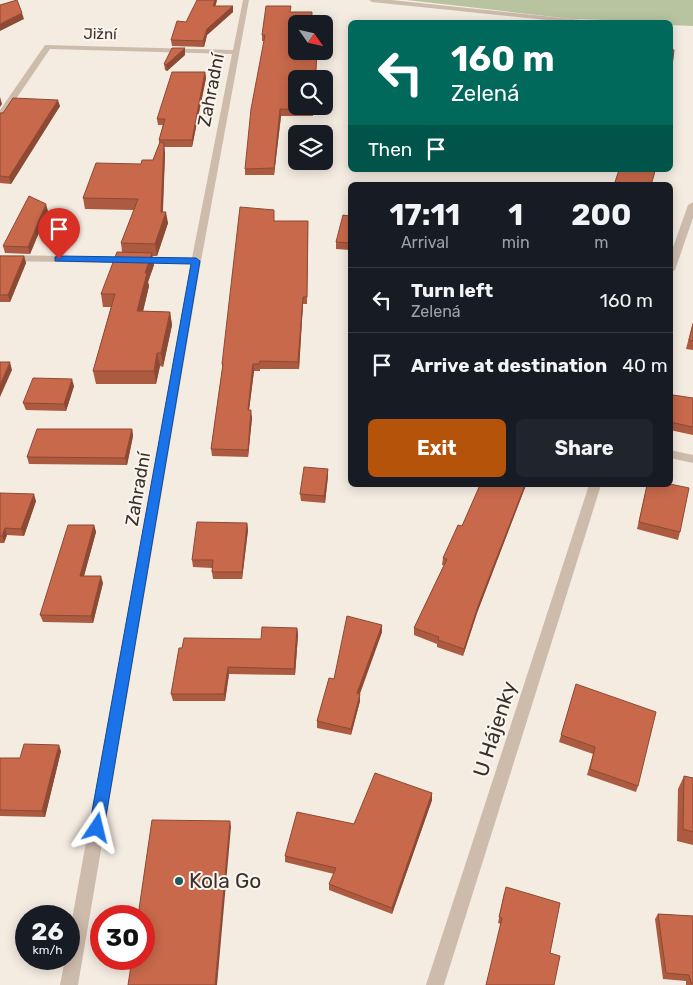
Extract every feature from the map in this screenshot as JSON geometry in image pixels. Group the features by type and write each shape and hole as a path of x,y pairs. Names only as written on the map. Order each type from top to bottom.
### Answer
{"street":[{"name":"Zahradní","path":"69,985 196,261 246,0"},
{"path":"372,0 562,20"},
{"name":"Jižní","path":"0,116 48,47 236,52"},
{"path":"673,262 693,205"},
{"path":"0,258 196,261"},
{"path":"673,455 693,459"},
{"name":"U Hájenky","path":"436,985 594,487"}],"green space":[{"path":"407,0 693,0 693,26 673,25 673,20 572,19"}],"building":[{"path":"17,0 22,13 0,24 0,5"},
{"path":"197,0 215,0 213,6 233,6 207,29 203,41 171,40 177,21 186,22"},
{"path":"266,6 291,6 290,12 312,12 312,15 288,15 288,60 317,60 316,70 288,70 288,109 280,109 274,168 245,169 251,109 265,35 262,35"},
{"path":"172,48 185,48 166,65 164,64"},
{"path":"172,72 205,72 192,140 159,140 165,119 157,119"},
{"path":"13,98 58,100 9,177 0,176 0,113 3,113"},
{"path":"160,142 164,143 161,212 166,212 155,244 121,243 138,199 83,198 96,163 141,164 142,160 153,160"},
{"path":"618,172 654,172 652,182 615,182"},
{"path":"29,196 46,204 28,247 3,246"},
{"path":"240,207 274,210 274,221 308,221 307,297 303,297 298,362 260,361 259,364 253,364 248,410 251,410 248,450 211,449 223,364"},
{"path":"343,215 348,216 348,243 336,242"},
{"path":"117,252 152,253 145,273 147,273 137,311 170,312 161,353 157,353 154,371 93,371 115,294 101,294"},
{"path":"0,256 24,256 8,295 0,295"},
{"path":"693,324 693,341 689,340"},
{"path":"0,362 10,362 0,385"},
{"path":"33,378 72,379 64,404 23,403"},
{"path":"673,395 693,398 693,427 673,423"},
{"path":"37,429 132,429 125,458 27,457"},
{"path":"304,467 328,469 324,496 300,494"},
{"path":"673,485 689,488 680,532 639,522 647,487 673,487"},
{"path":"479,487 524,487 478,606 464,649 438,640 439,637 414,628 447,559 443,558 458,525 462,526"},
{"path":"0,493 34,494 21,529 5,528 2,536 0,536"},
{"path":"197,522 247,523 242,572 212,572 213,560 192,560"},
{"path":"68,525 94,525 80,576 101,576 91,616 40,615"},
{"path":"347,616 382,625 357,693 360,694 351,729 317,721 329,678 334,679"},
{"path":"262,627 297,628 294,669 228,667 224,694 171,694 179,648 182,648 184,638 261,639"},
{"path":"576,684 656,712 638,786 590,769 595,747 561,735"},
{"path":"24,744 59,745 42,811 0,810 0,758 20,758"},
{"path":"375,773 432,793 392,908 329,884 336,868 285,856 297,812 354,824"},
{"path":"684,776 693,778 693,832 683,829"},
{"path":"152,820 230,821 215,985 128,985 130,970 155,970 155,905 140,905"},
{"path":"506,887 560,903 550,953 560,956 554,985 486,985 502,918 499,917"},
{"path":"658,914 693,916 693,983 691,983 689,975 666,973"}],"place":[{"name":"Kola Go","path":"179,881"}],"route":[{"path":"59,259 196,261 97,828"}]}
